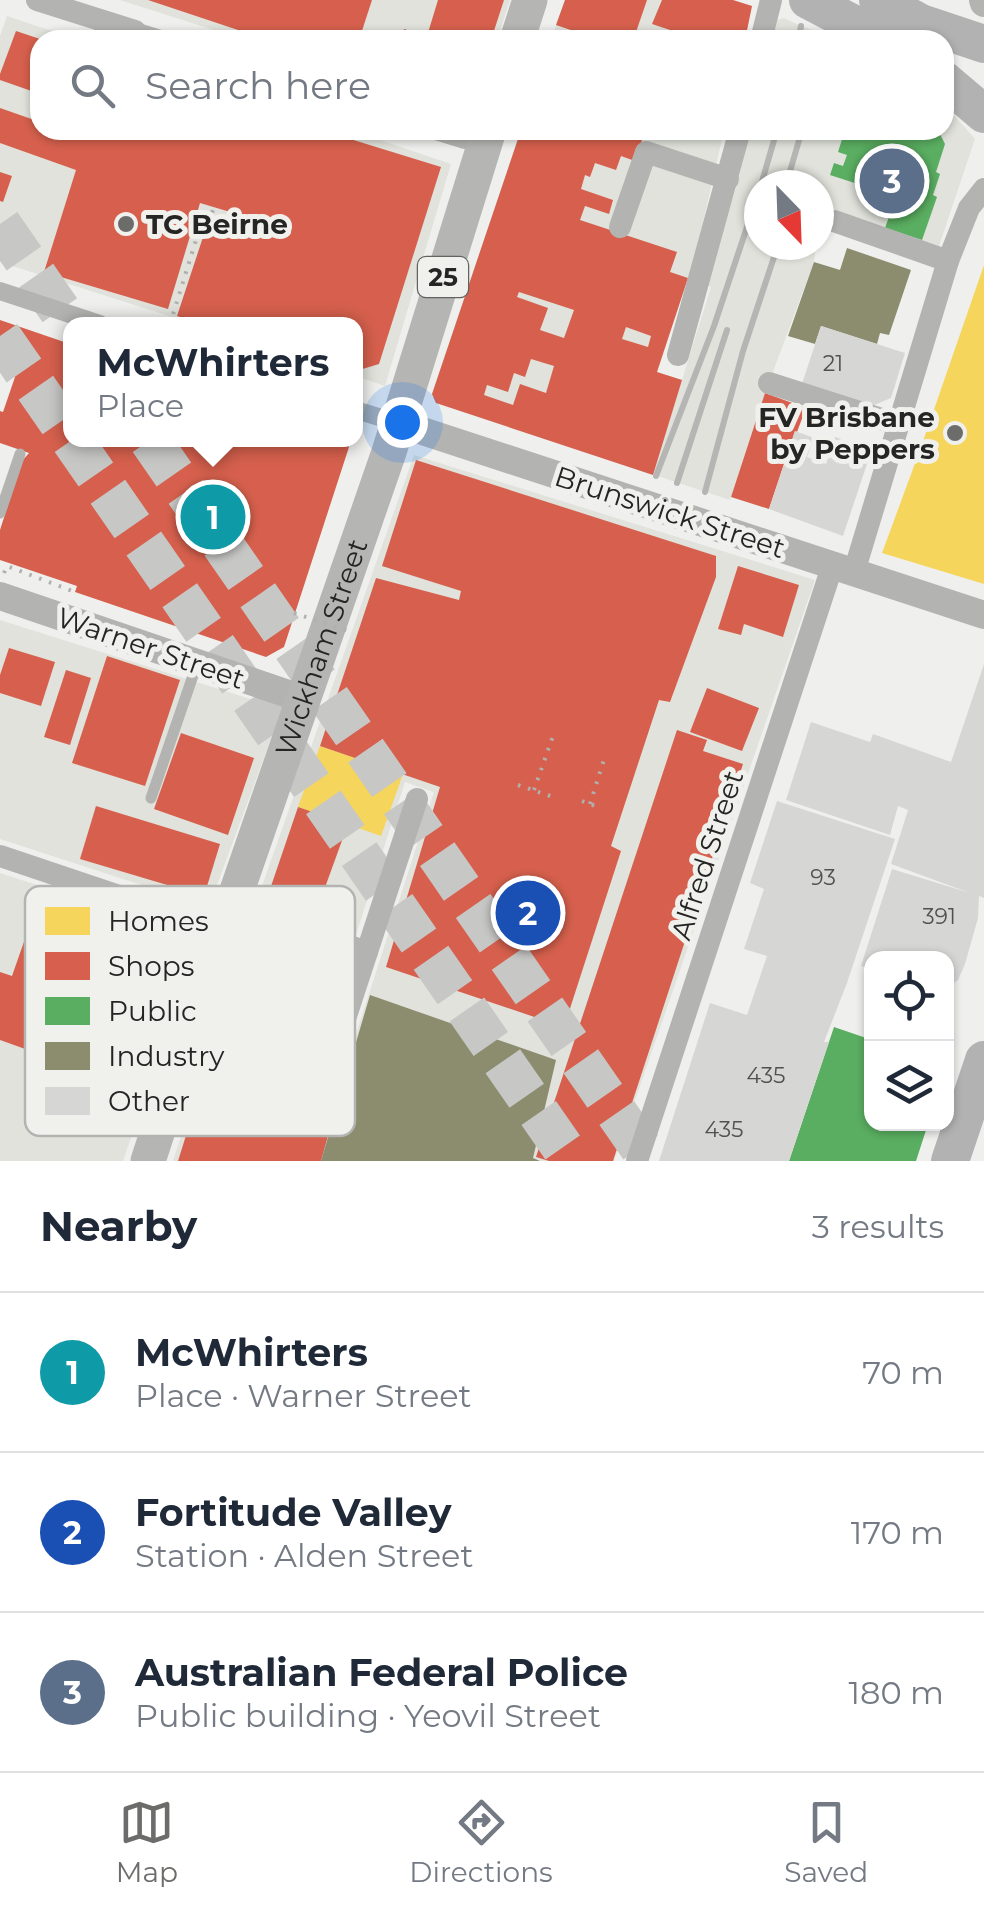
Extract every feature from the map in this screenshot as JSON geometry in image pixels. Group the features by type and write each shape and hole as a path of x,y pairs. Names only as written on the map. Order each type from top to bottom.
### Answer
{"highway":[{"path":"808,0 870,21 921,21 946,30"},
{"path":"954,33 984,44"},
{"path":"954,46 984,68"},
{"path":"954,88 984,114"},
{"path":"950,1161 975,1115 984,1060"}],"main road":[{"path":"520,30 530,0"},
{"name":"Wickham Street","path":"239,886 398,423 477,140"},
{"name":"Wickham Street","path":"148,1161 156,1136"}],"street":[{"path":"37,0 131,30"},
{"path":"763,30 770,0"},
{"path":"678,354 738,140"},
{"path":"620,227 646,152 728,179"},
{"name":"Alfred Street","path":"638,1161 897,424 948,261 968,208 984,188"},
{"path":"834,221 948,261"},
{"path":"0,291 79,317"},
{"path":"769,382 897,424"},
{"name":"Brunswick Street","path":"363,412 984,615"},
{"name":"Warner Street","path":"0,596 303,699"},
{"path":"355,987 416,798"},
{"path":"0,856 109,886"},
{"path":"355,949 366,952"}],"lane":[{"path":"0,513 20,454"},
{"path":"151,798 197,664"}],"path":[{"path":"172,317 205,211 212,213 214,207"},
{"path":"0,583 7,566 75,592"},
{"path":"294,613 352,632"},
{"path":"534,790 553,736"},
{"path":"590,804 605,756"},
{"path":"518,785 556,798"},
{"path":"582,800 598,807"}],"shaded area":[{"path":"120,0 510,0 500,30 214,30"},
{"path":"565,0 733,0 752,6 747,30 554,30"},
{"path":"7,16 49,30 30,30 30,140 380,140 451,164 385,386 363,378 363,317 172,317 0,262 0,36"},
{"path":"784,18 812,30 774,30 777,20"},
{"path":"954,115 975,139 939,246 834,212 834,170 744,170 744,260 814,260 730,500 436,403 432,394 518,140 722,140 695,258 657,372 682,380 711,287 706,285 748,140 954,140"},
{"path":"414,455 815,580 614,1161 173,1161 181,1136 355,1136 355,1037 434,792 405,782 355,938 355,886 262,886"},
{"path":"0,620 282,709 217,886 144,886 0,839"},
{"path":"0,873 40,886 25,886 25,1136 132,1136 123,1161 0,1161"}],"building: Homes":[{"name":"FV Brisbane by Peppers","path":"984,265 984,584 882,553"},
{"path":"320,746 403,774 381,836 298,807"}],"building: Shops":[{"path":"148,0 372,0 362,30 238,30"},
{"path":"438,0 504,0 494,30 429,30"},
{"path":"565,0 647,0 637,30 571,30 556,25"},
{"path":"662,0 733,0 752,6 747,30 670,30 652,24"},
{"path":"16,31 30,36 30,90 0,80"},
{"path":"0,108 30,118 30,140 353,140 441,167 379,364 363,369 363,317 177,316 207,225 214,221 234,226 237,214 200,203 168,309 44,272 76,170 0,143"},
{"path":"518,140 642,140 635,161 621,156 616,170 595,163 590,177 585,175 581,189 613,200 609,214 585,206 580,220 677,252 670,272 688,278 657,372 682,380 653,475 436,403 432,394","holes":["519,292 574,310 564,338 540,330 548,308 517,297","626,327 651,336 648,347 622,339","531,359 554,366 546,393 520,384 513,405 484,395 487,385 508,392 514,373 525,377"]},
{"path":"0,172 12,176 3,202 0,201"},
{"path":"0,320 63,342 63,447 349,447 284,647 266,657 75,592 77,586 0,560 0,530 22,461 29,453 0,443 0,411 3,412 15,377 2,372 5,363 0,361"},
{"path":"765,393 806,408 769,509 731,497"},
{"path":"416,460 716,556 716,577 670,702 659,700 611,846 621,851 564,1027 386,967 440,787 320,746 376,578 459,600 461,591 382,566"},
{"path":"738,566 799,585 783,637 744,624 741,635 718,629"},
{"path":"9,648 55,662 41,706 0,693 0,675"},
{"path":"107,656 180,680 145,786 72,763"},
{"path":"66,670 91,678 70,745 44,737"},
{"path":"707,688 759,708 742,751 690,732"},
{"path":"677,730 707,740 703,751 743,764 613,1161 549,1161 536,1157"},
{"path":"181,733 254,758 228,835 154,809"},
{"path":"96,806 220,844 207,886 170,886 80,859"},
{"path":"298,807 348,824 326,886 271,886"},
{"path":"25,939 25,1049 0,1040 0,972 12,976"},
{"path":"186,1136 328,1136 321,1161 178,1161"}],"building: Public":[{"path":"842,140 943,140 936,172 940,174 933,195 937,197 922,240 885,228 891,211 880,208 885,193 863,191 864,186 834,176 834,163 843,166 847,155 838,152"},
{"path":"834,1027 864,1037 864,1131 926,1131 916,1161 789,1161"}],"building: Industry":[{"path":"847,248 911,270 889,335 880,333 877,344 821,326 815,344 788,336 814,262 840,270"},
{"path":"370,995 556,1060 533,1158 540,1161 321,1161 328,1136 355,1136 355,1046"}],"building: Other":[{"path":"821,326 905,353 891,398 872,406 802,384"},
{"path":"795,431 814,438 807,457 826,464 835,437 872,449 843,536 769,509"},
{"path":"984,664 984,898 979,896 978,918 965,964 954,983 954,951 866,951 892,869 970,893 891,864 908,810 898,806 890,835 786,800 811,722 870,742 873,734 951,762"},
{"path":"777,801 895,839 824,1042 829,1042 789,1161 659,1161 710,1003 747,1015 767,956 744,949 764,889 750,883"}],"tunnel":[{"path":"0,224 64,317"},
{"path":"0,336 63,427"},
{"path":"77,447 572,1161"},
{"path":"155,447 650,1161"}],"railway":[{"path":"800,30 801,26"},
{"path":"765,170 774,140"},
{"path":"790,170 799,140"},
{"path":"656,476 744,236"},
{"path":"705,492 743,351 773,260"},
{"path":"677,483 727,330"}],"place":[{"name":"Australian Federal Police","path":"892,181"},
{"name":"TC Beirne","path":"126,224"},
{"name":"FV Brisbane by Peppers","path":"955,433"},
{"name":"McWhirters","path":"213,517"},
{"name":"Fortitude Valley","path":"528,913"}]}
